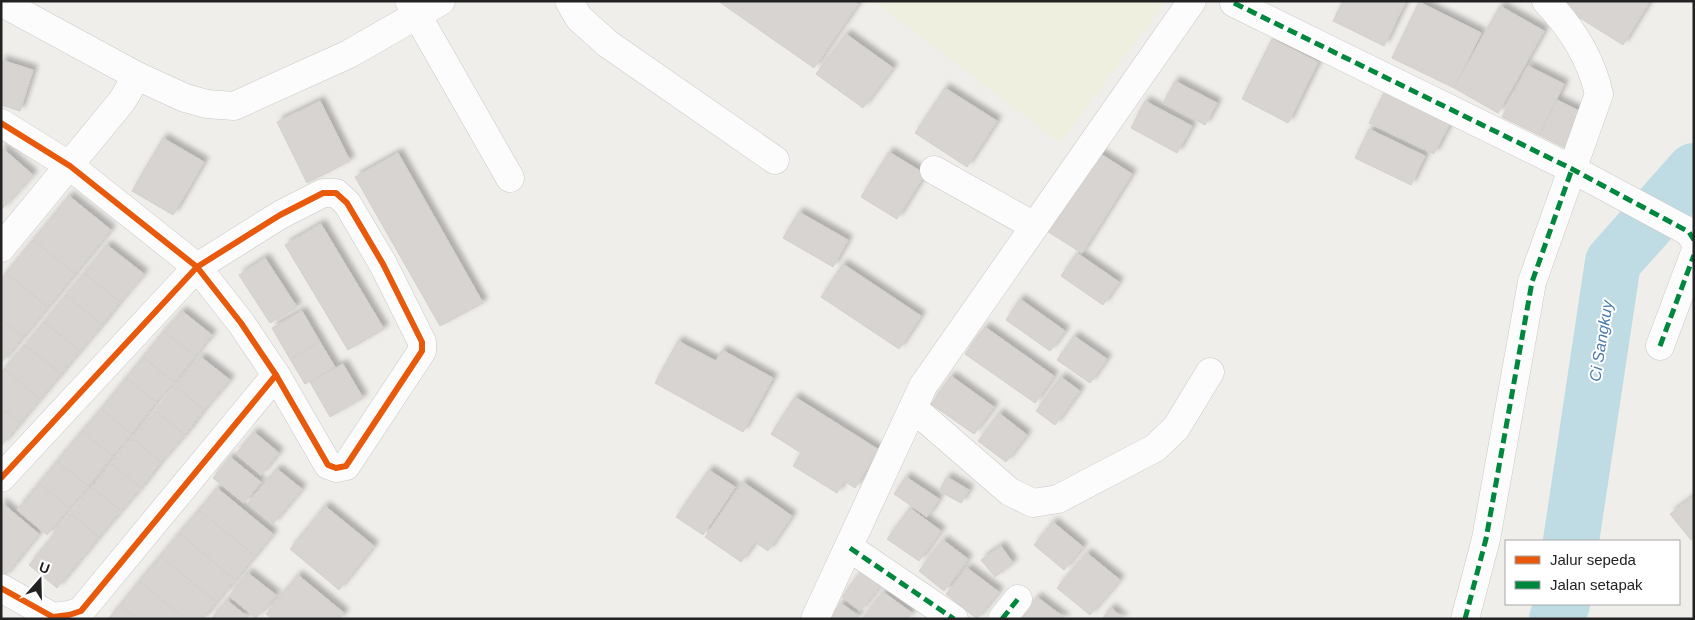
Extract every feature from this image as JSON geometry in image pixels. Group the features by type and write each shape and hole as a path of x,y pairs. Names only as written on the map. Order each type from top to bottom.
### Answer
{"street":[{"path":"1,2 137,76 192,100 206,104 234,106 349,54 412,8 441,1"},
{"path":"570,1 579,18 608,44 775,160"},
{"path":"815,619 850,548 923,386 1192,1"},
{"path":"1465,619 1486,539 1532,282 1599,94 1593,69 1578,42 1546,1"},
{"path":"1234,3 1572,168 1601,184 1692,242 1660,346"},
{"path":"412,8 510,178"},
{"path":"1,248 122,101 137,76"},
{"path":"1,123 70,166 197,267 241,323 276,375 328,465 336,468 346,466 422,352 422,342 383,264 347,203 336,193 323,192 280,215 197,267 1,478"},
{"path":"934,170 1034,226"},
{"path":"913,408 1010,492 1033,503 1058,499 1154,448 1176,428 1210,372"},
{"path":"1,588 53,617 81,611 276,375"},
{"path":"850,548 954,619"}],"green space":[{"path":"874,1 1166,1 1060,143"}],"building":[{"path":"718,1 854,1 858,4 814,68"},
{"path":"1343,1 1406,1 1384,46 1333,21"},
{"path":"1557,1 1650,1 1623,45 1556,3"},
{"path":"1419,2 1481,33 1454,88 1392,58"},
{"path":"1500,6 1544,31 1498,113 1454,88"},
{"path":"846,34 893,68 863,108 816,74"},
{"path":"1272,39 1318,62 1288,123 1242,99"},
{"path":"1,60 33,70 20,111 1,105"},
{"path":"1528,66 1564,84 1539,135 1502,117"},
{"path":"1175,81 1217,103 1205,125 1163,103"},
{"path":"945,88 997,121 967,167 915,133"},
{"path":"1386,89 1451,121 1434,154 1369,123"},
{"path":"1557,100 1587,115 1569,150 1539,135"},
{"path":"320,101 350,161 307,183 277,122"},
{"path":"1145,101 1192,126 1177,153 1131,128"},
{"path":"1369,129 1425,156 1411,185 1355,158"},
{"path":"163,138 204,162 173,215 132,191"},
{"path":"1,147 33,175 1,210"},
{"path":"1096,151 1132,174 1082,253 1045,230"},
{"path":"889,152 925,174 897,219 861,197"},
{"path":"398,153 483,303 440,326 355,177"},
{"path":"69,196 111,230 75,274 33,240"},
{"path":"799,212 848,240 833,267 783,238"},
{"path":"321,224 384,329 348,350 285,245"},
{"path":"33,240 75,274 48,307 6,273"},
{"path":"107,245 144,274 120,302 84,273"},
{"path":"1077,253 1119,282 1103,305 1061,276"},
{"path":"265,258 297,307 270,323 239,275"},
{"path":"843,264 921,316 899,349 821,297"},
{"path":"6,273 48,307 23,337 1,319 1,279"},
{"path":"84,273 120,302 102,325 66,295"},
{"path":"66,295 102,325 80,351 44,322"},
{"path":"1020,299 1065,331 1050,351 1006,320"},
{"path":"182,311 212,335 195,356 164,331"},
{"path":"302,311 320,342 290,359 272,328"},
{"path":"1,319 23,337 1,363"},
{"path":"44,322 80,351 61,374 25,345"},
{"path":"985,327 1054,376 1035,403 965,354"},
{"path":"164,331 195,356 174,382 143,357"},
{"path":"1074,336 1107,359 1090,383 1057,360"},
{"path":"678,341 716,361 722,350 773,378 743,432 655,383"},
{"path":"320,342 335,367 305,384 290,359"},
{"path":"25,345 61,374 40,399 4,369"},
{"path":"143,357 174,382 156,402 126,378"},
{"path":"201,357 230,380 204,410 176,387"},
{"path":"343,364 363,398 330,417 310,382"},
{"path":"4,369 40,399 20,423 1,408 1,373"},
{"path":"951,376 994,407 974,434 931,404"},
{"path":"1061,377 1080,391 1055,425 1036,411"},
{"path":"126,378 156,402 131,434 101,409"},
{"path":"176,387 204,410 185,435 156,411"},
{"path":"795,397 879,450 855,488 844,481 837,493 793,466 801,453 771,434"},
{"path":"1,408 20,423 1,446"},
{"path":"101,409 131,434 112,456 82,431"},
{"path":"156,411 185,435 161,462 133,439"},
{"path":"999,413 1027,435 1006,462 978,441"},
{"path":"82,431 112,456 88,486 57,461"},
{"path":"254,432 279,453 261,475 236,454"},
{"path":"133,439 161,462 141,488 112,464"},
{"path":"230,457 261,482 244,503 213,478"},
{"path":"57,461 88,486 69,508 39,483"},
{"path":"112,464 141,488 121,511 92,488"},
{"path":"277,469 302,489 273,524 248,503"},
{"path":"709,470 735,487 703,535 676,517"},
{"path":"906,477 939,499 927,517 894,494"},
{"path":"947,477 969,490 961,503 939,491"},
{"path":"743,482 792,516 768,551 755,542 741,562 705,537"},
{"path":"39,483 69,508 47,535 17,510"},
{"path":"92,488 121,511 99,537 71,514"},
{"path":"217,488 273,534 255,556 199,510"},
{"path":"1694,496 1694,538 1691,540 1670,514"},
{"path":"1,502 39,534 4,577 1,575"},
{"path":"325,506 374,546 339,590 290,549"},
{"path":"910,508 941,531 919,561 887,539"},
{"path":"199,510 255,556 235,580 179,533"},
{"path":"71,514 99,537 57,588 29,565"},
{"path":"1053,522 1083,547 1064,570 1034,545"},
{"path":"179,533 235,580 216,602 160,556"},
{"path":"943,540 968,559 944,591 919,571"},
{"path":"1001,546 1013,563 995,577 981,560"},
{"path":"1087,553 1120,580 1090,615 1057,588"},
{"path":"160,556 216,602 203,619 185,619 139,581"},
{"path":"967,568 999,592 977,619 946,594"},
{"path":"861,571 880,586 860,611 842,597"},
{"path":"248,573 276,595 256,618 229,596"},
{"path":"298,575 344,613 340,619 272,619 266,614"},
{"path":"139,581 185,619 137,619 120,605"},
{"path":"883,592 912,613 907,619 862,619"},
{"path":"1037,597 1066,619 1020,619"},
{"path":"227,600 250,619 211,619"},
{"path":"841,603 859,616 857,619 828,619"},
{"path":"120,605 137,619 108,619"},
{"path":"1111,608 1124,619 1102,619"}],"waterway":[{"name":"Ci Sangkuy","path":"1571,540 1613,262 1694,171"},
{"name":"Ci Sangkuy","path":"1557,619 1562,605"}],"marked path":[{"path":"1234,3 1572,169 1689,232 1694,240"},
{"path":"1465,619 1486,539 1532,282 1572,169"},
{"path":"1660,346 1694,255"},
{"path":"850,548 954,619"},
{"path":"1002,619 1018,599"}],"cycle path":[{"path":"1,123 70,166 197,267 280,215 323,193 336,193 347,203 383,264 422,342 422,351 346,466 336,468 328,465 276,375"},
{"path":"1,478 197,267 241,323 276,375 81,611 53,617 1,588"}]}
